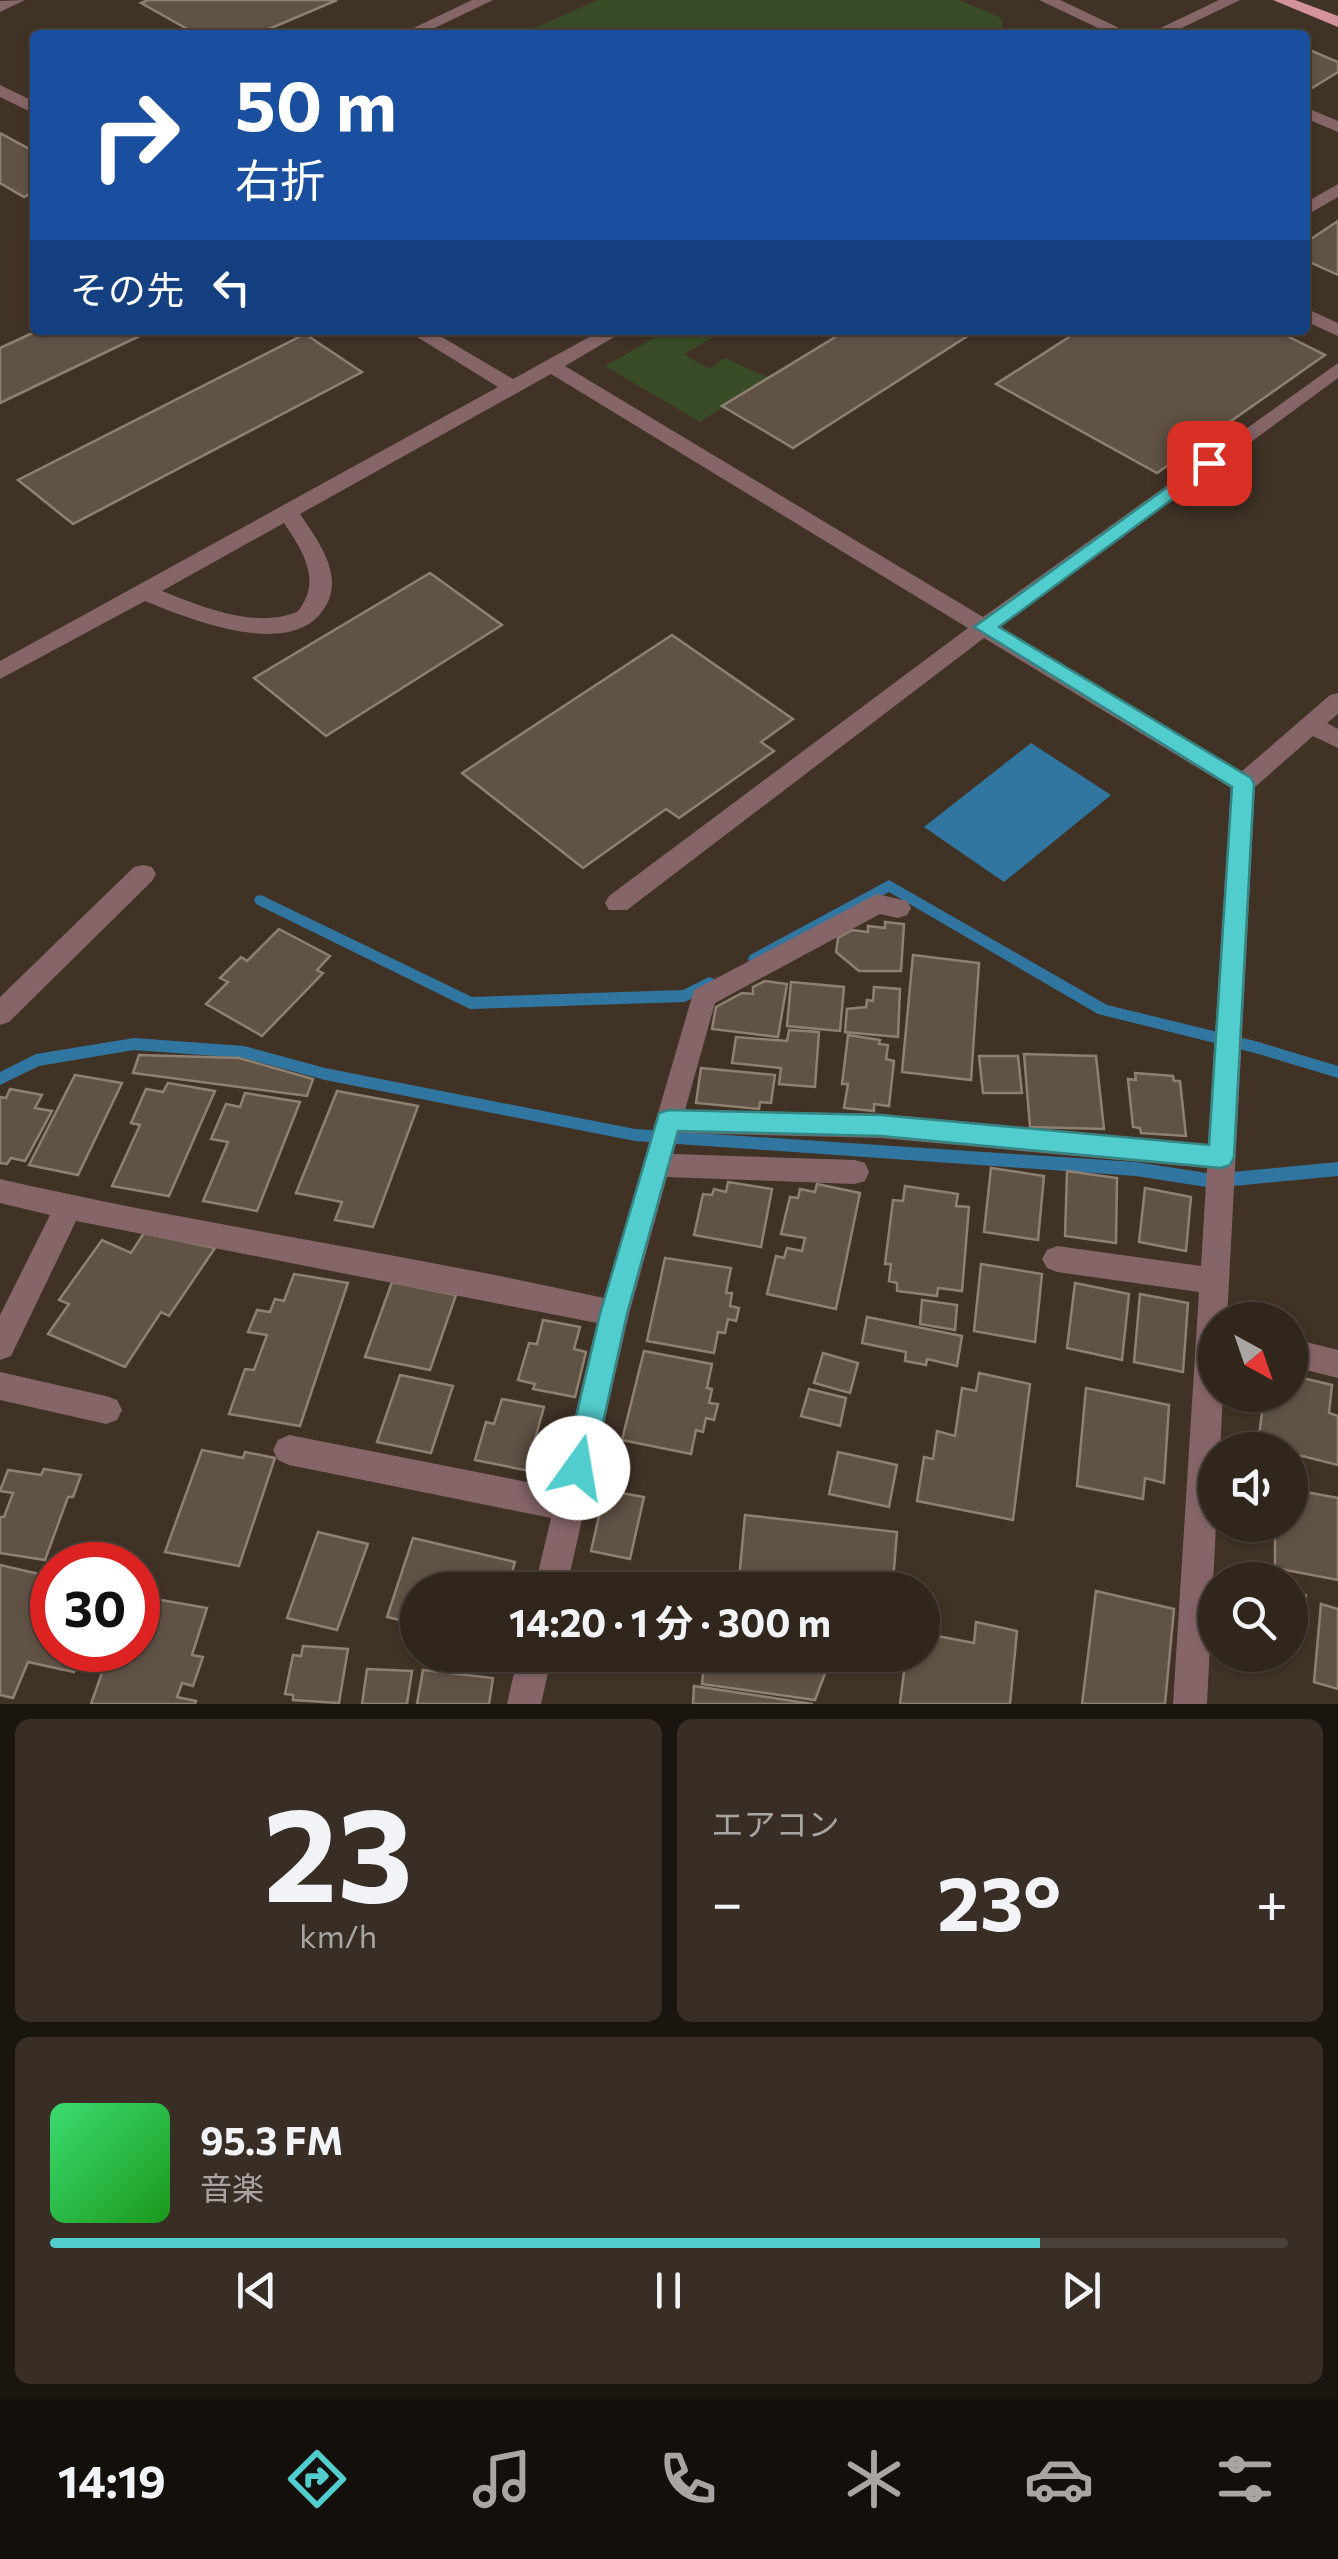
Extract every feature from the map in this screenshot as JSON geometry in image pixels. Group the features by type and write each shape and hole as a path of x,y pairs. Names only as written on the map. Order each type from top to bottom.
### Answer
{"main road":[{"path":"1282,0 1338,22"}],"street":[{"path":"0,6 17,0"},
{"path":"418,30 485,0"},
{"path":"1047,0 1115,30"},
{"path":"1165,30 1232,0"},
{"path":"0,90 30,106"},
{"path":"1310,114 1338,127"},
{"path":"1310,207 1338,188"},
{"path":"1310,316 1338,330"},
{"path":"425,335 513,387"},
{"path":"0,671 607,335"},
{"path":"551,366 1243,784"},
{"path":"618,903 984,627 1338,370"},
{"path":"142,591 191,612 232,622 261,626 296,623 313,613 322,594 317,559 287,511"},
{"path":"1214,1302 1243,784 1338,701"},
{"path":"1311,725 1338,740"},
{"path":"0,1014 143,874"},
{"path":"554,1572 614,1314 703,997 877,904 898,908"},
{"path":"668,1121 881,1126 1221,1157"},
{"path":"656,1165 855,1172"},
{"path":"0,1191 68,1208 418,1272 614,1314"},
{"path":"0,1346 68,1208"},
{"path":"1056,1258 1214,1281"},
{"path":"1308,1356 1338,1364"},
{"path":"0,1386 106,1410"},
{"path":"1190,1704 1208,1412"},
{"path":"289,1450 569,1506"},
{"path":"524,1704 532,1672"}],"green space":[{"path":"598,0 959,0 1001,18 1003,30 530,30"},
{"path":"659,335 716,335 684,354 709,369 725,358 769,378 700,422 605,366"}],"water":[{"path":"1031,743 1111,795 1004,882 924,827"}],"building":[{"path":"337,0 267,30 189,30 141,3"},
{"path":"1310,50 1338,62 1338,72 1310,89"},
{"path":"0,133 30,149 30,194 24,197 0,183"},
{"path":"1338,221 1338,275 1310,262 1310,240"},
{"path":"30,334 142,335 0,403 0,348"},
{"path":"303,335 362,372 73,524 18,480"},
{"path":"839,335 969,335 793,448 722,406"},
{"path":"1072,335 1285,335 1325,355 1157,473 996,384"},
{"path":"430,573 502,625 326,736 254,678"},
{"path":"672,635 793,719 761,742 774,751 679,818 666,809 583,868 462,773"},
{"path":"885,922 904,924 901,971 859,971 836,952 838,938 852,930 868,932 868,926 885,928"},
{"path":"279,929 330,956 317,970 323,973 262,1036 206,1004 228,982 220,978 241,957 247,961"},
{"path":"913,955 979,963 971,1080 902,1072"},
{"path":"765,981 787,984 778,1037 712,1029 716,1007 742,993 753,994 753,987"},
{"path":"791,982 844,987 840,1031 787,1026"},
{"path":"874,987 900,989 898,1037 845,1032 847,1009 866,1007 867,1000 873,1001"},
{"path":"789,1030 819,1032 815,1087 779,1084 781,1068 732,1063 736,1037 787,1041"},
{"path":"848,1035 888,1045 886,1059 894,1061 889,1106 874,1104 874,1111 844,1108 848,1084 842,1084"},
{"path":"1024,1054 1096,1056 1104,1129 1030,1127"},
{"path":"139,1055 239,1058 313,1079 307,1096 133,1073"},
{"path":"979,1056 1018,1056 1022,1093 983,1093"},
{"path":"701,1068 775,1075 771,1103 760,1102 759,1109 696,1103"},
{"path":"1135,1073 1173,1076 1174,1081 1180,1081 1186,1136 1141,1133 1140,1128 1133,1127 1128,1079 1136,1080"},
{"path":"75,1075 122,1083 78,1175 29,1165"},
{"path":"168,1083 215,1091 169,1196 112,1186 140,1125 131,1123 146,1089 163,1092"},
{"path":"10,1089 42,1095 35,1108 52,1111 25,1161 11,1158 7,1164 0,1163 0,1097 6,1098"},
{"path":"337,1091 418,1106 373,1227 335,1220 342,1202 296,1193"},
{"path":"245,1093 300,1102 257,1211 203,1201 228,1142 211,1139 226,1104 240,1107"},
{"path":"991,1168 1044,1176 1038,1240 984,1232"},
{"path":"1067,1171 1117,1178 1116,1243 1065,1236"},
{"path":"728,1182 772,1189 761,1247 694,1235 703,1194 712,1195 714,1189 726,1192"},
{"path":"817,1184 860,1193 836,1309 767,1294 776,1256 784,1258 787,1248 802,1251 805,1238 781,1234 790,1197 798,1198 800,1189 815,1192"},
{"path":"905,1186 958,1194 956,1206 969,1207 962,1291 938,1288 937,1296 897,1291 897,1283 889,1281 891,1264 885,1264 893,1200 903,1201"},
{"path":"1145,1188 1191,1197 1186,1251 1139,1242"},
{"path":"144,1233 215,1248 169,1316 161,1312 125,1367 48,1334 69,1304 59,1300 102,1240 131,1253"},
{"path":"665,1258 731,1268 726,1293 732,1293 730,1306 739,1308 736,1321 728,1319 725,1333 718,1332 714,1353 647,1341"},
{"path":"981,1264 1042,1274 1035,1342 974,1331"},
{"path":"294,1274 348,1283 300,1426 229,1414 245,1369 254,1370 267,1335 248,1332 257,1310 270,1312 275,1299 284,1301"},
{"path":"392,1282 456,1295 430,1370 365,1357"},
{"path":"1075,1283 1129,1294 1122,1360 1067,1348"},
{"path":"1140,1294 1188,1303 1183,1372 1134,1362"},
{"path":"922,1300 957,1305 955,1330 920,1324"},
{"path":"867,1317 962,1336 957,1366 927,1359 926,1365 905,1361 906,1352 862,1343"},
{"path":"543,1320 580,1327 574,1349 586,1352 575,1397 533,1389 535,1384 518,1380 529,1343 537,1344"},
{"path":"644,1351 712,1364 707,1388 712,1389 709,1403 718,1404 714,1420 706,1418 703,1432 696,1430 691,1454 622,1440"},
{"path":"823,1353 858,1363 850,1393 814,1383"},
{"path":"979,1373 1030,1384 1013,1520 917,1501 924,1457 933,1459 937,1431 955,1436 962,1388 976,1391"},
{"path":"400,1375 453,1386 431,1453 377,1442"},
{"path":"1308,1379 1332,1385 1329,1413 1338,1416 1338,1465 1308,1458 1308,1432 1260,1432 1262,1412 1308,1412"},
{"path":"1086,1388 1169,1405 1164,1483 1145,1478 1143,1499 1077,1486"},
{"path":"809,1389 846,1398 840,1426 801,1416"},
{"path":"502,1399 544,1407 535,1439 562,1445 554,1476 475,1460 486,1422 494,1424"},
{"path":"202,1450 243,1458 245,1452 275,1458 239,1566 165,1552"},
{"path":"838,1452 897,1465 889,1507 829,1494"},
{"path":"44,1469 81,1475 73,1497 68,1497 52,1542 30,1542 30,1558 0,1553 0,1517 4,1517 13,1493 0,1491 8,1470 41,1475"},
{"path":"605,1490 644,1497 630,1559 591,1551"},
{"path":"1308,1492 1338,1498 1338,1580 1308,1574 1308,1562 1275,1562 1275,1542 1308,1542"},
{"path":"745,1515 897,1532 892,1572 740,1572"},
{"path":"318,1532 368,1544 337,1630 287,1618"},
{"path":"413,1538 515,1562 512,1572 402,1572"},
{"path":"0,1565 30,1572 30,1662 13,1698 0,1695"},
{"path":"400,1578 400,1620 387,1617"},
{"path":"1096,1591 1174,1609 1165,1704 1082,1704"},
{"path":"160,1600 207,1608 192,1655 203,1657 193,1686 182,1683 177,1697 196,1701 195,1704 91,1704 102,1672 160,1672"},
{"path":"1321,1604 1338,1609 1338,1689 1314,1682"},
{"path":"976,1622 1017,1631 1010,1704 900,1704 904,1672 940,1672 940,1636 974,1643"},
{"path":"303,1646 348,1649 339,1703 293,1700 293,1695 285,1694 293,1655 301,1656"},
{"path":"367,1669 412,1672 407,1704 362,1704"},
{"path":"423,1672 493,1678 489,1704 417,1704"},
{"path":"703,1672 826,1672 815,1700 702,1684"},
{"path":"694,1686 813,1704 693,1704"}],"waterway":[{"path":"755,959 889,885 1103,1010 1338,1072"},
{"path":"261,900 470,1003 685,996 709,983"},
{"path":"0,1079 36,1060 134,1044 244,1052 325,1074 635,1135 1136,1169 1213,1181 1338,1169"}],"route":[{"path":"578,1468 614,1314 668,1121 881,1126 1221,1157 1243,784 984,627 1209,463"}]}
